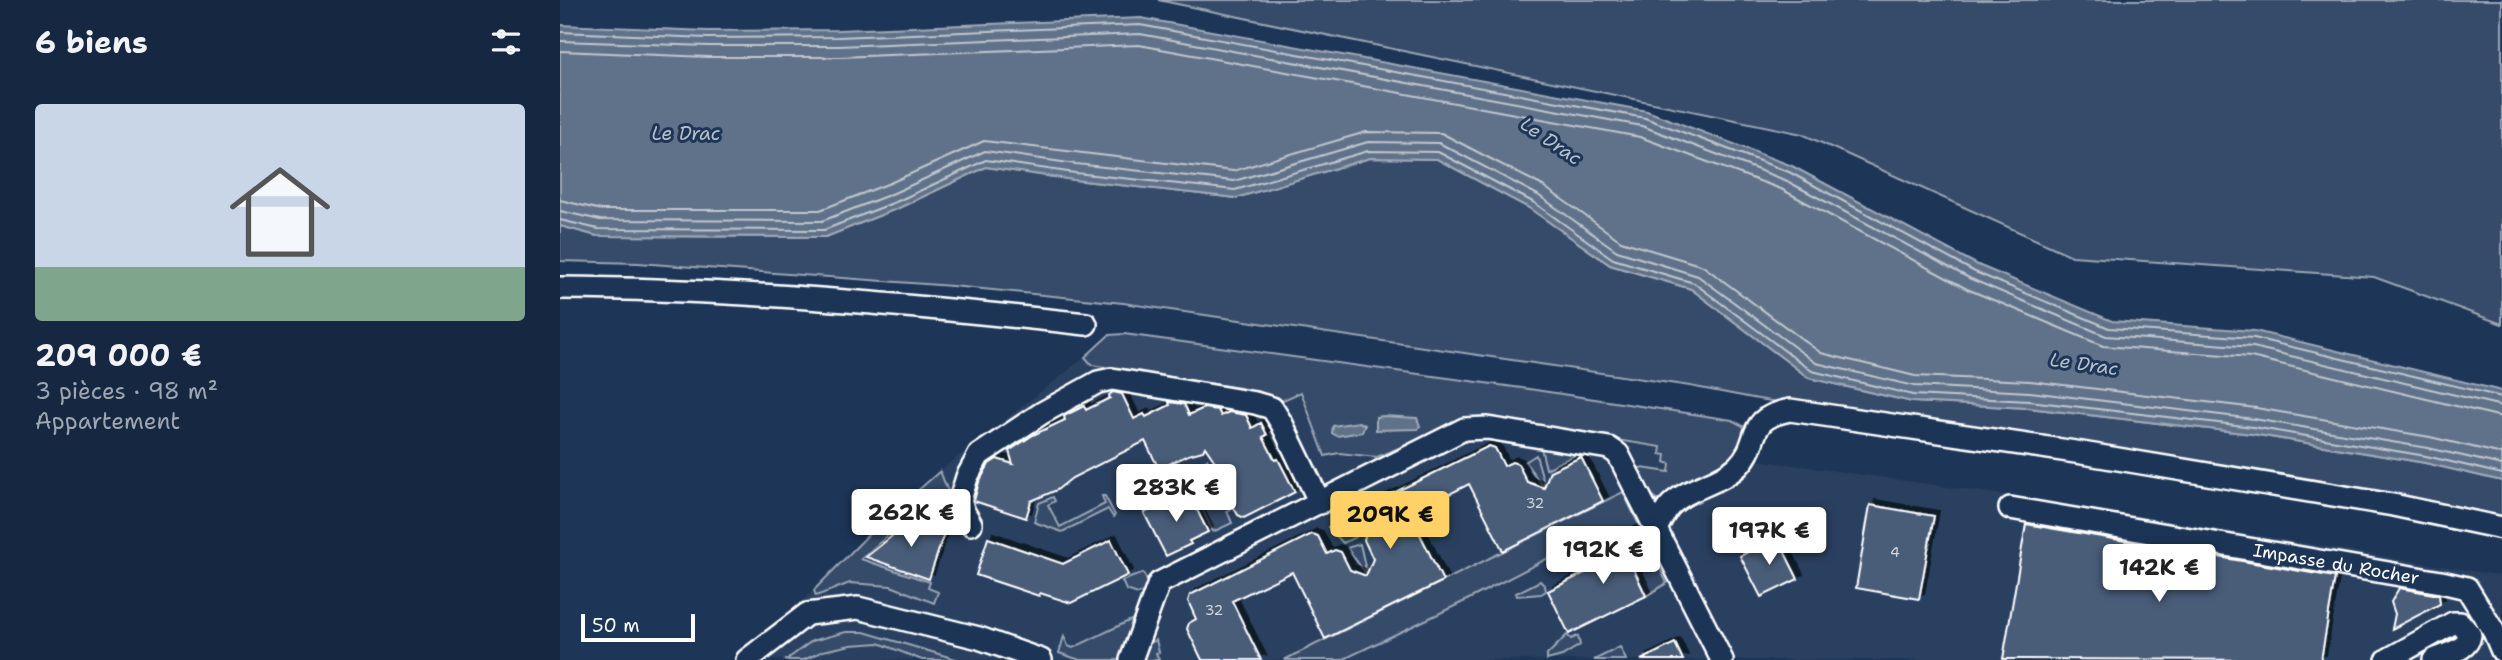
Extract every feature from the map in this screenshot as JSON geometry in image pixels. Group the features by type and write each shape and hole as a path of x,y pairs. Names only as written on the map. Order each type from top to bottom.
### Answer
{"street":[{"path":"560,288 663,289 910,304 1086,324"},
{"path":"971,524 960,500 967,477 979,455 1042,413 1098,382 1112,379 1272,408 1320,503"},
{"path":"1657,527 1668,508 1683,495 1713,482 1738,466 1748,452 1756,428 1763,421 1773,413 1790,410 2081,453 2393,505 2502,528"},
{"path":"1131,660 1159,583 1464,429 1487,428 1609,448 1618,454 1722,660"},
{"name":"Impasse du Rocher","path":"2010,508 2467,588 2494,632 2502,651"},
{"path":"734,660 806,605 860,596 881,598 1041,660"},
{"path":"747,660 807,614 858,608 979,638"},
{"path":"2387,660 2453,623 2460,623 2470,635 2469,642 2434,660"}],"shaded area":[{"path":"1158,0 2502,0 2502,324 2374,277 2072,256 1802,134"},
{"path":"1370,158 1437,159 1529,208 1610,265 1691,289 1809,378 1912,402 2028,408 2252,434 2425,463 2502,481 2502,521 1690,386 1123,303 952,286 638,263 560,261 560,226 597,236 826,237 901,207 986,167 1236,198"},
{"path":"1124,334 1529,389 1732,420 1745,427 1741,447 1733,462 1666,504 1651,493 1635,467 1669,472 1670,464 1665,462 1666,455 1660,454 1661,447 1473,417 1377,457 1339,453 1325,456 1301,392 1281,401 1241,394 1241,388 1092,365 1085,357 1109,335"},
{"path":"1085,357 1722,455 2048,501 2502,576 2502,660 744,660 870,533 940,471"},
{"path":"1541,448 1578,454 1546,469"},
{"path":"1536,455 1546,490 1525,462"},
{"path":"1207,459 1231,509 1227,511 1232,523 1213,532 1190,484 1148,504 1142,491"},
{"path":"940,471 949,494 951,516 910,516 861,559 930,582 928,588 938,592 934,603 891,586 850,583 816,596 814,590 870,533"},
{"path":"1623,492 1667,583 1646,596 1634,570 1649,563 1633,531 1604,544 1599,532 1342,660 1284,660"},
{"path":"1102,496 1105,496 1115,515 1113,517 1108,509 1062,532 1034,522 1039,503 1053,497 1055,501 1048,505 1060,527 1105,504"},
{"path":"1351,514 1356,537 1343,543 1328,527"},
{"path":"1360,544 1367,575 1347,548"},
{"path":"1143,573 1148,582 1145,591 1138,594 1126,590 1122,581"},
{"path":"1540,581 1546,591 1541,594 1517,596 1516,593"},
{"path":"1135,618 1120,660 1080,660 1059,653 1064,636 1068,646 1073,648"},
{"path":"846,632 864,632 959,660 922,660 879,643 823,651 804,660 786,660 812,641"},
{"path":"1567,635 1571,639 1578,636 1580,645 1562,656 1547,660 1547,655"},
{"path":"1156,640 1159,660 1140,660 1142,652 1146,652 1149,644"},
{"path":"1620,647 1626,660 1594,660"}],"water":[{"name":"Le Drac","path":"1141,18 1647,111 1792,166 1978,265 2112,321 2255,331 2502,391 2502,481 2425,463 2252,434 2028,408 1912,402 1809,378 1691,289 1610,265 1529,208 1437,159 1370,158 1236,198 986,167 901,207 826,237 597,236 560,226 560,25 708,31 838,30"},
{"path":"1376,417 1417,418 1420,426 1418,429 1376,430"},
{"path":"1359,422 1365,425 1362,432 1337,436 1332,433 1333,426"}],"building":[{"path":"1113,392 1122,394 1134,419 1144,414 1146,417 1170,405 1169,402 1184,404 1189,415 1204,408 1218,410 1221,416 1229,412 1246,415 1252,428 1261,423 1267,435 1263,437 1295,492 1244,518 1238,515 1228,497 1232,495 1220,469 1205,447 1203,451 1159,469 1145,441 1072,478 1057,490 1031,501 1026,518 974,501 979,482 989,464 997,459 1013,464 1009,451 1033,435 1065,420 1064,416 1084,406 1086,410 1110,398 1109,395"},
{"path":"1489,446 1495,448 1504,466 1512,462 1518,464 1527,482 1544,488 1550,471 1581,457 1603,501 1503,551 1469,484 1410,514 1443,581 1325,639 1292,572 1232,601 1261,660 1202,660 1187,629 1189,623 1196,619 1188,601 1190,595 1312,534 1318,536 1327,554 1335,550 1341,552 1350,570 1366,576 1373,559 1364,540 1366,534 1373,530 1365,512 1367,506"},
{"path":"1188,492 1208,532 1166,556 1144,513"},
{"path":"1870,505 1934,516 1919,599 1856,588"},
{"path":"912,520 945,531 929,579 866,557"},
{"path":"2026,524 2335,577 2321,660 2003,659"},
{"path":"1633,530 1649,563 1634,570 1646,596 1569,634 1548,591 1611,560 1604,544"},
{"path":"1777,537 1798,579 1761,597 1740,556"},
{"path":"988,538 1063,564 1111,540 1128,575 1071,603 1040,593 1039,596 976,575"},
{"path":"2399,588 2439,595 2440,604 2392,629 2395,614 2391,602"},
{"path":"1675,643 1683,660 1641,660"}]}
